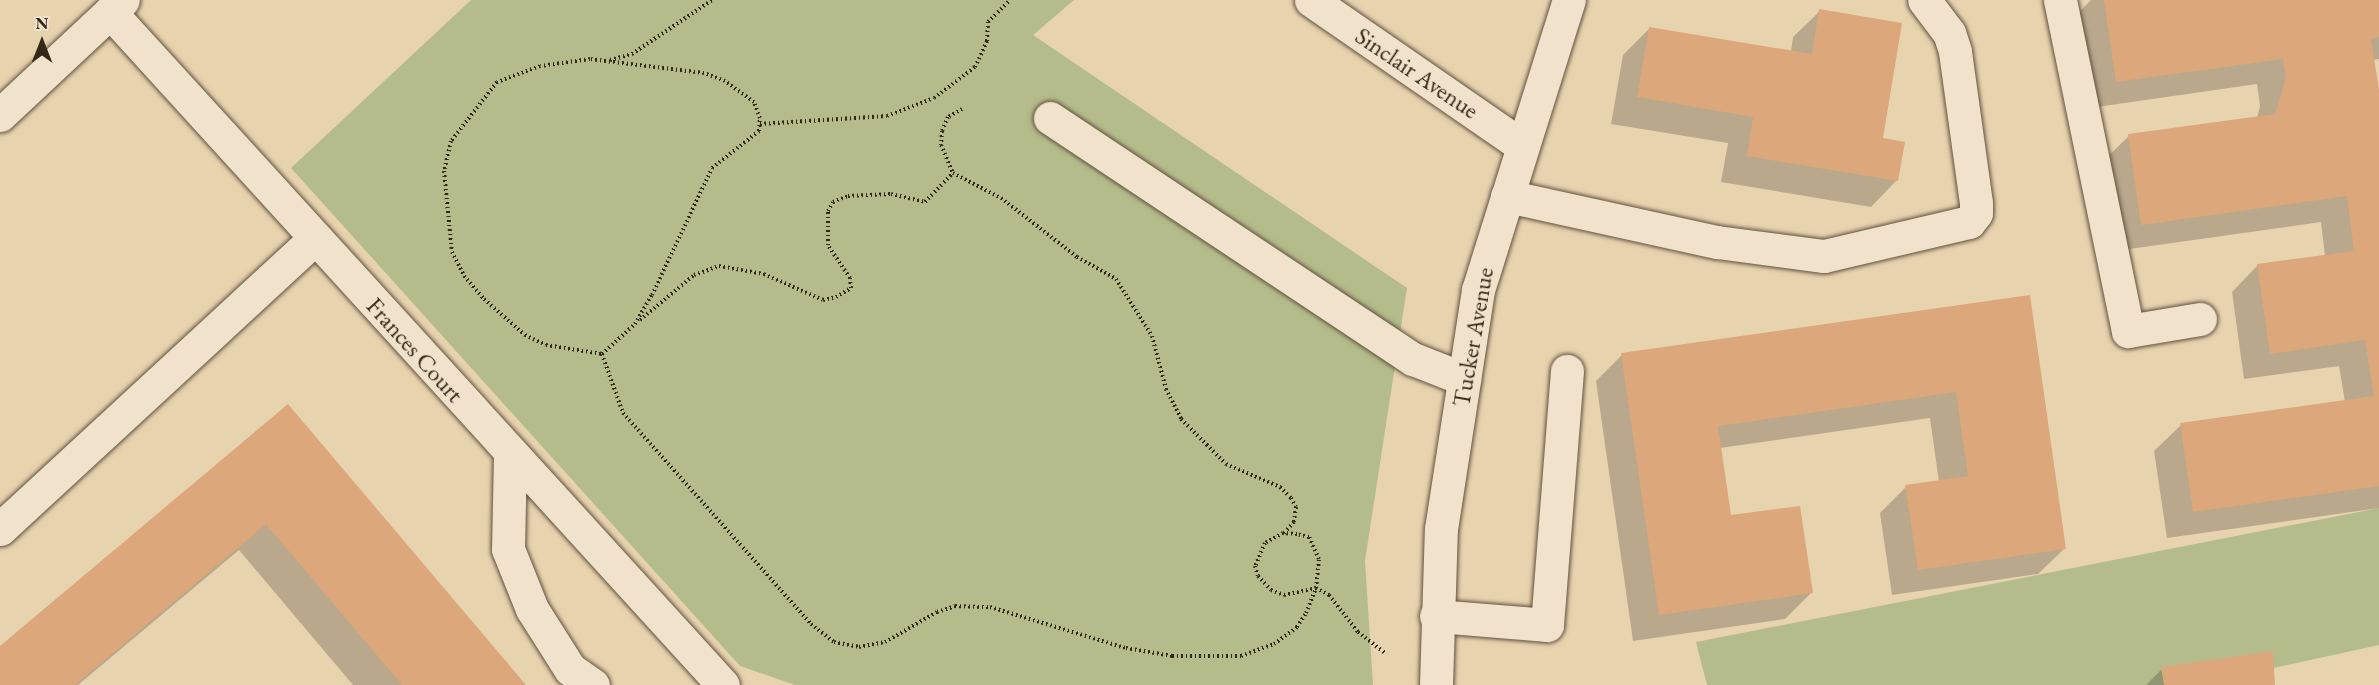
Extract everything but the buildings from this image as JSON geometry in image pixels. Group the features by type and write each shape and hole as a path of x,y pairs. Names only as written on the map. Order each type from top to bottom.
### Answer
{"street":[{"name":"Sinclair Avenue","path":"1311,0 1523,146"},
{"name":"Tucker Avenue","path":"1436,685 1436,616 1441,530 1478,290 1569,0"},
{"path":"1507,196 1716,242 1824,256 1963,225 1973,219 1976,204 1955,51 1949,33 1924,0"},
{"path":"2060,0 2128,331 2200,319"},
{"path":"0,115 116,6"},
{"name":"Frances Court","path":"116,6 314,239 723,685"},
{"path":"1050,118 1413,359 1464,379"},
{"path":"0,529 314,239"},
{"path":"1436,616 1546,625 1568,371"},
{"path":"510,454 508,549 532,609 570,669 593,685"}],"path":[{"path":"602,354 546,345 525,335 484,299 465,276 452,252 444,171 451,141 497,82 540,66 610,60 632,54 712,0"},
{"path":"760,124 887,116 934,98 975,67 987,41 988,22 1010,0"},
{"path":"610,60 661,70 704,73 725,81 754,102 760,124 759,130 712,168 635,324"},
{"path":"962,109 948,117 942,131 941,145 953,173 1001,198 1077,257 1116,279 1152,336 1166,389 1181,419 1226,464 1280,487 1291,498 1296,507 1294,522 1283,533 1265,543 1255,566 1258,576 1270,590 1284,595 1316,588 1329,595 1358,632 1385,653"},
{"path":"602,354 694,275 719,266 764,274 823,300 836,297 851,288 850,278 828,245 828,211 833,202 848,196 891,194 925,202 953,173"},
{"path":"602,354 622,413 811,624 834,642 859,647 885,642 936,612 973,606 990,607 1126,648 1172,656 1241,656 1274,644 1297,627 1316,588 1316,549 1309,537 1283,533"}],"green space":[{"path":"471,0 1074,0 1033,35 1407,288 1365,561 1373,685 795,685 740,666 291,168"},
{"path":"2379,508 2379,645 2195,685 1707,685 1696,642"}]}
